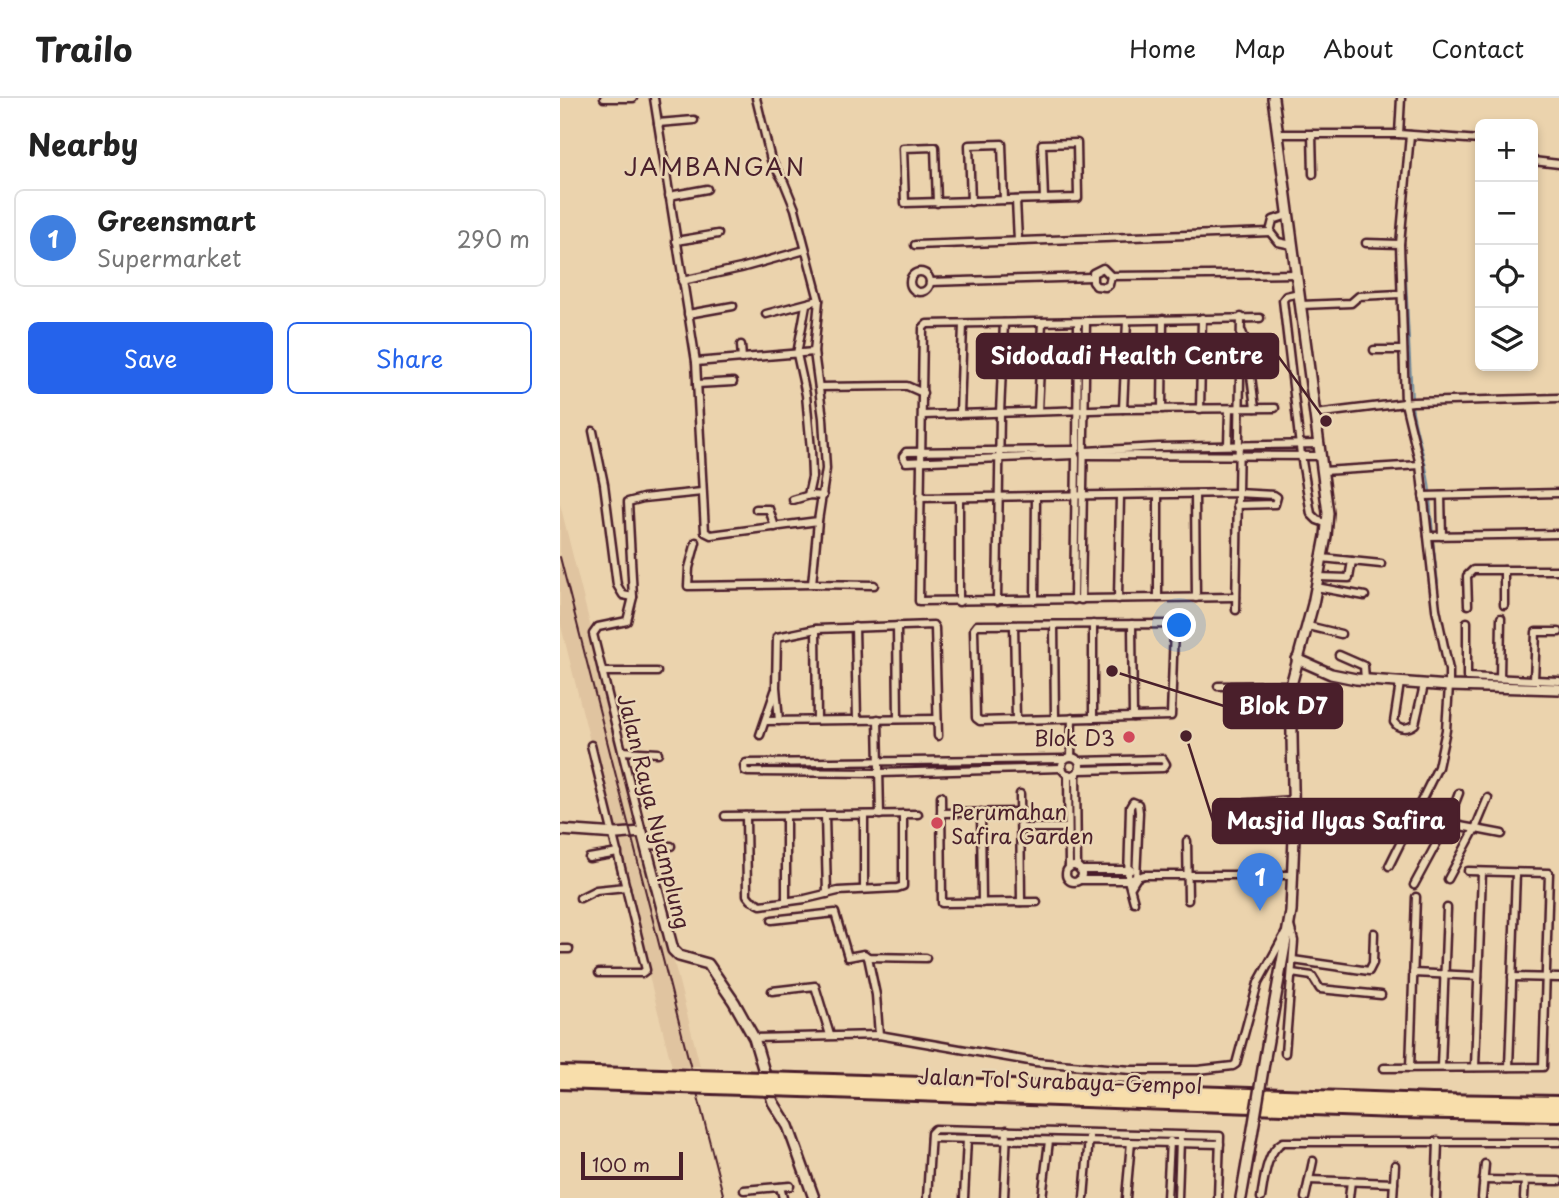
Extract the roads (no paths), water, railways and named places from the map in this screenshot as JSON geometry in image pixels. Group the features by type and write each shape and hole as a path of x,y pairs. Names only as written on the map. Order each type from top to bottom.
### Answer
{"highway":[{"name":"Jalan Tol Surabaya–Gempol","path":"560,1073 1396,1111 1559,1114"},
{"name":"Jalan Tol Surabaya–Gempol","path":"560,1082 1559,1103"}],"street":[{"path":"604,98 633,98"},
{"path":"654,98 695,362 705,529 711,535 774,520 818,521"},
{"path":"756,98 769,152 792,197 799,251 812,303 805,353 818,469 814,495 818,521 812,584"},
{"path":"1241,1198 1290,926 1292,685 1308,626 1328,524 1320,444 1273,98"},
{"path":"1399,134 1401,98"},
{"path":"658,123 694,120"},
{"path":"1277,134 1399,134 1475,140"},
{"path":"1312,134 1313,174"},
{"path":"1389,866 1433,778 1441,755 1449,686 1449,670 1437,623 1424,496 1403,349 1400,244 1410,135"},
{"path":"937,202 935,146 903,148 905,204 1078,198 1077,143 1042,144 1044,199"},
{"path":"971,201 969,145 1002,144 1004,201"},
{"path":"1538,162 1559,164"},
{"path":"669,196 707,189"},
{"path":"1016,200 1018,241"},
{"path":"1270,232 1273,220 1288,215"},
{"path":"915,245 1270,232"},
{"path":"1270,232 1278,242 1292,245"},
{"path":"676,241 718,234"},
{"path":"1366,243 1400,244"},
{"path":"682,281 799,251"},
{"path":"1111,276 1109,285 1105,287 1096,286 1092,277 1095,270 1103,268 1111,276 1297,274"},
{"path":"930,282 1092,277"},
{"path":"1299,293 1288,295 1283,300 1301,455 1311,514 1317,520 1328,524"},
{"path":"1301,305 1350,303 1359,296 1400,295"},
{"path":"766,314 812,303"},
{"path":"812,303 805,353 820,387 814,419 818,469 814,495"},
{"path":"688,314 733,306"},
{"path":"1236,610 1241,317"},
{"path":"1200,409 1202,318"},
{"path":"1236,597 921,602 918,599 923,325 1260,318"},
{"path":"1162,409 1163,319"},
{"path":"1123,409 1127,321"},
{"path":"1038,411 1042,322"},
{"path":"1077,600 1082,322"},
{"path":"997,601 1004,323"},
{"path":"960,414 962,324"},
{"path":"1242,332 1247,344 1255,408"},
{"path":"741,345 742,359"},
{"path":"1374,350 1403,349"},
{"path":"695,362 805,353"},
{"path":"697,384 733,382"},
{"path":"820,387 907,386 923,393"},
{"path":"1315,414 1409,402 1559,398"},
{"path":"1228,446 1230,408"},
{"path":"923,415 1275,408"},
{"path":"593,431 604,484 617,585 623,595 633,597 628,502 634,499 702,492"},
{"path":"1320,444 1159,447 1080,453 1000,460 905,462 903,456 905,452 1000,451 1080,453 1160,456 1321,456"},
{"path":"1159,447 1160,456"},
{"path":"1323,471 1420,465"},
{"path":"920,498 1237,493 1276,495 1278,502 1237,505"},
{"path":"1424,496 1559,493"},
{"path":"1195,494 1196,598"},
{"path":"793,500 814,495"},
{"path":"1158,495 1158,598"},
{"path":"1035,600 1036,496"},
{"path":"1118,599 1120,496"},
{"path":"1438,496 1440,536"},
{"path":"958,602 959,499"},
{"path":"756,509 769,509 774,520"},
{"path":"1428,536 1559,534"},
{"path":"696,542 689,568 692,586 874,585"},
{"path":"1322,558 1381,564"},
{"path":"1317,582 1349,578 1352,561"},
{"path":"1468,605 1468,576 1476,569 1559,570"},
{"path":"1504,570 1504,605"},
{"path":"1317,582 1364,596"},
{"name":"Jalan Raya Nyamplung","path":"633,597 628,617 598,627 593,631 593,639 673,950 679,956 711,967 754,1038 773,1102 788,1126 814,1198"},
{"path":"1500,678 1501,618"},
{"path":"1467,622 1466,676 1559,681"},
{"path":"1093,624 1093,718"},
{"path":"1093,624 1168,624 1174,628 1173,714 980,721 976,718 975,628 978,625 1093,624"},
{"path":"1132,624 1133,716"},
{"path":"1014,625 1016,719"},
{"path":"1054,625 1055,719"},
{"path":"897,626 898,719"},
{"path":"779,721 776,638 816,629 934,626 938,736"},
{"path":"1308,626 1341,634"},
{"path":"855,627 858,720"},
{"path":"816,629 817,720"},
{"path":"1534,680 1536,632 1559,632"},
{"path":"1339,655 1362,665 1365,669 1365,680"},
{"path":"1297,659 1331,674 1365,680 1424,685 1559,689"},
{"path":"602,672 657,672"},
{"path":"1399,683 1394,722 1403,728 1415,724 1424,685"},
{"path":"1218,686 1292,685"},
{"path":"760,735 776,687"},
{"path":"1062,768 1068,758 1072,718"},
{"path":"878,719 880,815"},
{"path":"766,721 937,719"},
{"path":"591,745 646,972 599,973"},
{"path":"622,751 658,753"},
{"path":"1163,759 1166,764 1163,768 1074,773 1062,768 879,773 748,772 744,769 746,763 879,760 1163,759"},
{"path":"1079,761 1074,773 1068,828 1079,880"},
{"path":"1074,773 1075,868"},
{"path":"1414,885 1447,824 1459,793"},
{"path":"1020,794 1021,902"},
{"path":"941,796 942,903 1037,902"},
{"path":"1448,879 1488,798"},
{"path":"1236,804 1293,800"},
{"path":"1133,871 1130,807 1133,802 1138,804 1139,812 1132,882 1134,902"},
{"path":"981,812 982,903"},
{"path":"941,813 1020,812"},
{"path":"746,816 748,897 759,904 827,894 897,888 904,884 903,814"},
{"path":"725,816 918,814"},
{"path":"825,815 827,894"},
{"path":"864,815 864,890"},
{"path":"786,816 786,901"},
{"path":"1413,817 1502,834"},
{"path":"1020,828 1068,828"},
{"path":"560,830 642,832"},
{"path":"1187,841 1188,900"},
{"path":"646,845 671,846"},
{"path":"589,858 618,853"},
{"path":"1144,875 1132,882 1073,881 1067,878 1067,870 1075,868 1133,871 1144,875 1188,876 1292,875"},
{"path":"1384,1068 1543,1067 1549,873 1468,872"},
{"path":"1475,1067 1482,872"},
{"path":"1509,1067 1516,873"},
{"path":"580,898 596,890 626,887"},
{"path":"1410,1068 1416,897"},
{"path":"1441,1067 1447,908"},
{"path":"772,920 835,913 847,956 864,954 868,957 926,958"},
{"path":"1285,1053 1294,941 1290,926"},
{"path":"754,1038 879,1035 1035,1062 1131,1070 1198,1070 1233,1066 1236,1064 1258,983 1290,926"},
{"path":"1293,960 1369,971 1373,963 1374,933"},
{"path":"560,949 569,949"},
{"path":"868,957 876,995 879,1035"},
{"path":"1292,973 1312,976 1320,989 1381,995"},
{"path":"1413,973 1478,976"},
{"path":"1512,977 1559,978"},
{"path":"772,991 815,986 831,1035"},
{"path":"927,1198 931,1139 935,1129 1220,1136 1218,1198"},
{"path":"1004,1198 1007,1130"},
{"path":"1084,1198 1089,1132"},
{"path":"1167,1198 1171,1134"},
{"path":"1178,1198 1180,1135"},
{"path":"931,1139 1220,1144"},
{"path":"964,1198 967,1139"},
{"path":"1042,1198 1049,1141"},
{"path":"1436,1198 1438,1141"},
{"path":"1126,1198 1131,1142"},
{"path":"1261,1198 1271,1155 1274,1148 1283,1142 1559,1142"},
{"path":"1305,1198 1313,1161"},
{"path":"1482,1198 1485,1164"},
{"path":"1393,1198 1395,1165"},
{"path":"1309,1180 1394,1183"},
{"path":"1483,1180 1559,1181"},
{"path":"1349,1198 1351,1181"},
{"path":"1524,1198 1525,1181"},
{"path":"744,1190 790,1186"},
{"path":"780,1187 783,1198"}],"waterway":[{"path":"1405,258 1412,400"},
{"path":"1412,406 1430,492"},
{"path":"1430,498 1433,534"},
{"path":"1433,540 1438,583"}],"railway":[{"path":"560,557 724,1198"}],"place":[{"name":"Sidodadi Health Centre","path":"1326,421"},
{"name":"Blok D7","path":"1112,671"},
{"name":"Masjid Ilyas Safira","path":"1186,736"},
{"name":"Blok D3","path":"1129,737"},
{"name":"Perumahan Safira Garden","path":"937,823"},
{"name":"Greensmart","path":"1260,911"}],"district":[{"name":"JAMBANGAN","path":"715,166"}]}
